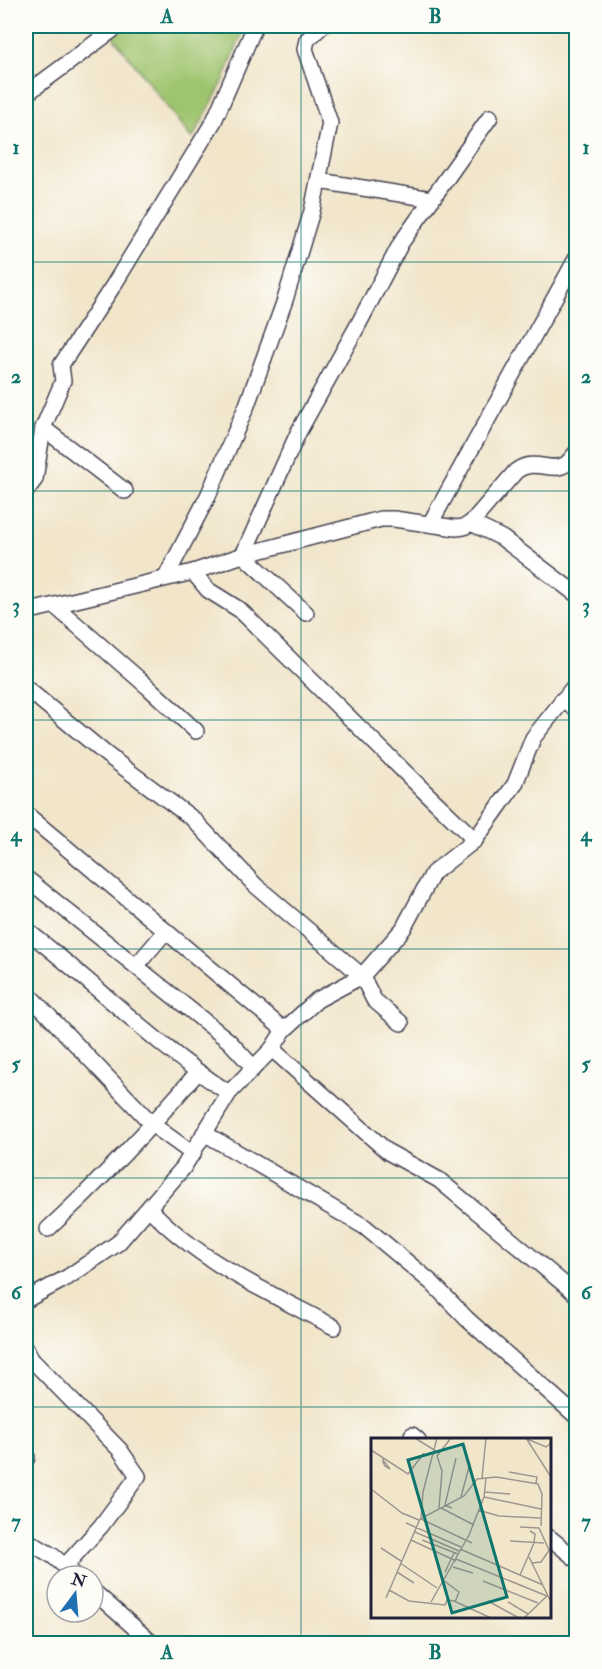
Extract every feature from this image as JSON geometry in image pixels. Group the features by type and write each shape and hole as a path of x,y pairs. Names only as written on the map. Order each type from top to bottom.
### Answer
{"street":[{"path":"26,94 118,26"},
{"path":"26,491 35,479 42,428 63,381 61,365 113,286 214,121 255,26"},
{"path":"166,577 208,496 247,405 285,300 319,182 330,123 305,49 307,40 322,26"},
{"path":"243,555 299,431 401,243 490,117"},
{"path":"319,182 432,199"},
{"path":"430,524 576,259"},
{"path":"42,428 125,491"},
{"path":"26,612 193,572 243,555 381,519 464,527 471,523 516,471 523,466 531,464 560,467 567,464 576,453"},
{"path":"471,523 502,538 576,594"},
{"path":"243,555 306,613"},
{"path":"193,572 208,590 240,610 476,840"},
{"path":"55,606 196,732"},
{"path":"26,1300 93,1262 118,1242 193,1154 229,1093 272,1049 284,1030 317,1000 362,976 403,929 433,873 476,840 515,784 533,738 576,684"},
{"path":"26,688 107,755 193,819 255,885 362,976 374,1000 401,1023"},
{"path":"562,700 576,709"},
{"path":"26,814 284,1030"},
{"path":"26,878 229,1041 253,1067"},
{"path":"26,930 197,1073 229,1093"},
{"path":"136,966 166,931"},
{"path":"26,992 153,1125 193,1154"},
{"path":"272,1049 388,1152 439,1180 576,1294"},
{"path":"48,1229 153,1125 197,1073"},
{"path":"204,1132 365,1227 432,1283 467,1319 576,1416"},
{"path":"149,1208 198,1251 334,1327"},
{"path":"26,1348 32,1359 120,1450 138,1476 75,1564"},
{"path":"26,1540 62,1564"},
{"path":"551,1540 576,1559"},
{"path":"105,1603 142,1640"}],"green space":[{"path":"123,26 239,26 243,30 223,82 192,139 111,34"}]}
